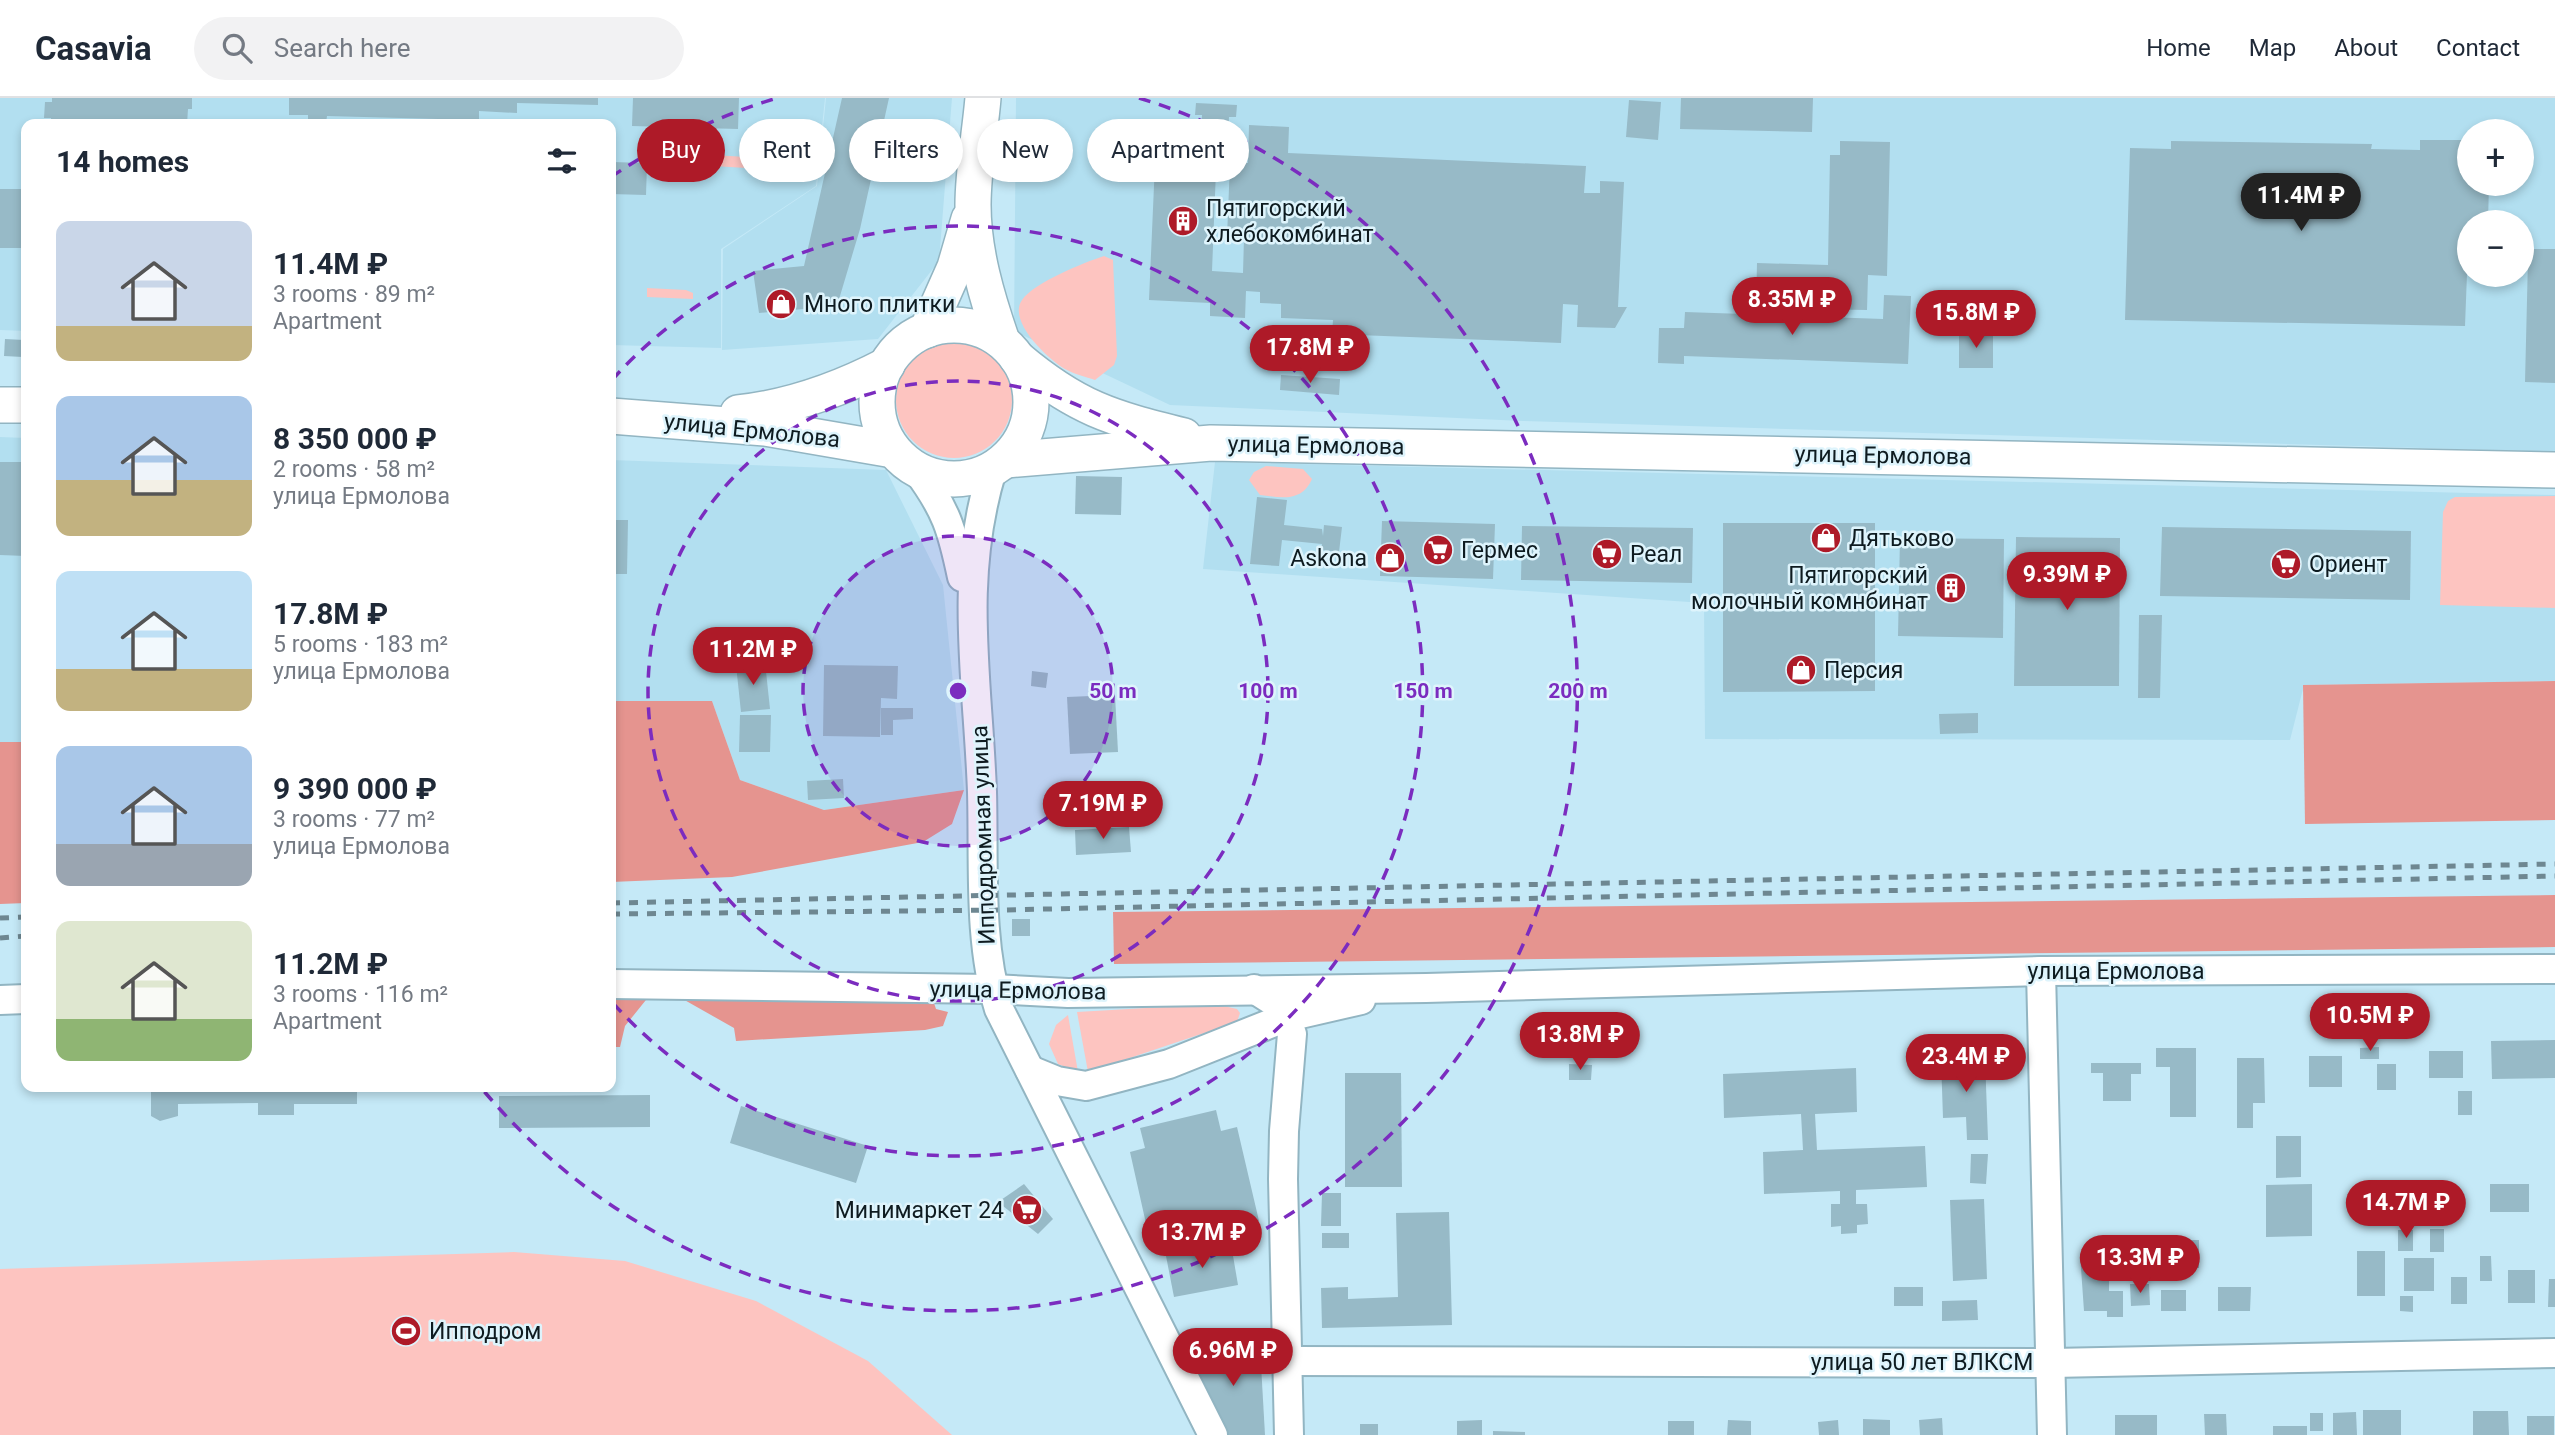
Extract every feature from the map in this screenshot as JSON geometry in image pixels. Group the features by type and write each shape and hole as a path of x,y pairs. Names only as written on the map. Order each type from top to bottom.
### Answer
{"main road":[{"path":"928,330 955,267 973,205 983,98"},
{"path":"973,205 978,254 989,303 1010,349 1028,379 1031,403 1027,426 999,465"},
{"name":"улица Ермолова","path":"905,459 882,430 877,408 879,386 887,365 904,344 928,330 966,326 1010,349 1048,384 1113,419 1211,443"},
{"name":"улица Ермолова","path":"616,416 699,416 777,408 842,387 887,365"},
{"path":"0,405 21,405"},
{"name":"улица Ермолова","path":"616,416 765,428 905,459 937,477 958,479 999,465 1211,443 2555,470"}],"street":[{"name":"Ипподромная улица","path":"905,459 942,503 955,541 970,603"},
{"name":"Ипподромная улица","path":"999,465 974,540 970,603 981,761 987,948 993,989 999,1009 1213,1435"},
{"name":"улица Ермолова","path":"616,984 993,989 1068,993 1426,988 2040,971 2555,969"},
{"path":"2040,971 2052,1435"},
{"name":"улица Ермолова","path":"1030,1070 1057,1081 1086,1086 1170,1064 1287,1017 1426,988"},
{"path":"1254,989 1273,998 1287,1017 1292,1034 1283,1179 1290,1361 1289,1435"},
{"path":"0,1000 21,999"},
{"name":"улица 50 лет ВЛКСМ","path":"1290,1361 2052,1363 2555,1353"}],"shaded area":[{"path":"0,98 825,98 823,119 739,119 739,182 816,182 816,186 721,249 721,348 616,345 616,119 21,119 21,331 0,330"},
{"path":"826,98 952,98 950,119 849,119 849,182 945,182 939,261 878,339 722,350 723,249 817,186 817,182 835,182 835,119 824,119"},
{"path":"1016,98 2555,98 2555,452 1523,421 1170,405 1014,331 1015,182 1073,182 1073,119 1016,119"},
{"path":"725,156 739,157 739,168 725,167"},
{"path":"1104,256 1113,260 1117,356 1114,365 1095,380 1069,371 1049,357 1025,328 1019,309 1028,293 1048,280"},
{"path":"647,288 686,290 693,293 693,299 647,297"},
{"path":"954,342 976,347 995,359 1007,378 1012,400 1007,422 995,441 976,453 954,458 932,453 913,441 901,422 896,400 901,378 913,359 932,347"},
{"path":"0,437 21,438 21,742 0,742"},
{"path":"616,460 886,470 943,585 964,790 824,810 740,780 712,701 616,711"},
{"path":"1215,462 2555,495 2555,681 2304,685 2290,740 1705,739 1704,603 1203,569"},
{"path":"1266,466 1303,469 1312,479 1303,492 1297,495 1260,495 1249,480 1254,472"},
{"path":"2555,496 2555,608 2440,605 2443,512 2448,501 2455,497"},
{"path":"2555,681 2555,820 2305,824 2303,685"},
{"path":"616,701 712,701 740,780 824,810 964,790 952,824 923,842 732,877 616,882"},
{"path":"0,742 21,742 21,903 0,904"},
{"path":"2555,895 2555,947 1114,964 1113,912"},
{"path":"616,973 933,1000 936,1009 948,1012 943,1026 925,1030 736,1041 734,1028 658,985 625,1026 620,1047 616,1047"},
{"path":"1215,1004 1237,1009 1240,1013 1237,1022 1088,1072 1077,1012"},
{"path":"1068,1015 1078,1072 1058,1064 1049,1044 1056,1025"},
{"name":"Ипподpом","path":"514,1252 625,1261 756,1301 868,1361 952,1435 0,1435 0,1269"}],"building":[{"path":"52,98 192,98 192,109 188,109 187,119 44,118 45,102 52,102"},
{"path":"289,98 598,98 598,105 517,103 517,113 479,111 479,119 327,116 327,119 308,119 308,115 289,115"},
{"path":"633,98 739,98 738,129 725,129 725,119 637,119 637,126 632,126"},
{"path":"842,98 889,98 884,119 849,119 849,182 870,182 860,229 837,306 759,313 753,271 804,266 823,182 835,182 835,129"},
{"path":"1681,98 1813,98 1812,132 1680,129"},
{"path":"1629,100 1661,102 1658,140 1626,137"},
{"path":"1196,103 1237,105 1236,117 1229,119 1202,119 1202,115 1195,115"},
{"path":"1249,125 1289,127 1288,153 1586,166 1584,193 1600,193 1600,181 1624,182 1618,307 1627,307 1615,328 1577,327 1578,305 1563,304 1561,343 1332,334 1333,320 1281,318 1281,304 1260,303 1260,292 1246,291 1245,318 1210,316 1210,303 1149,300 1154,182 1216,182 1212,271 1243,273 1244,238 1227,237 1229,182 1249,182"},
{"path":"2420,140 2457,140 2457,196 2489,196 2488,210 2457,210 2457,287 2466,287 2465,326 2125,320 2130,148 2171,149 2171,141 2372,144 2371,149 2420,150"},
{"path":"1840,141 1890,142 1887,276 1868,275 1867,310 1756,308 1757,263 1828,265 1830,155 1840,155"},
{"path":"616,162 637,163 637,182 646,182 646,195 616,194"},
{"path":"0,189 21,189 21,248 0,248"},
{"path":"2534,249 2555,249 2555,383 2525,382 2527,287 2534,287"},
{"path":"1884,295 1911,296 1908,364 1684,356 1684,364 1658,363 1659,328 1684,328 1685,312 1883,319"},
{"path":"1993,331 1993,368 1959,368 1959,332"},
{"path":"5,339 21,340 21,357 4,356"},
{"path":"1281,375 1340,379 1339,395 1280,390"},
{"path":"0,462 21,462 21,556 0,555"},
{"path":"1076,476 1122,477 1121,515 1075,514"},
{"path":"1257,497 1287,500 1284,525 1322,529 1323,536 1324,525 1342,527 1339,552 1321,550 1322,544 1282,540 1279,566 1250,564"},
{"path":"616,520 628,520 627,574 616,574"},
{"name":"Гермес","path":"1382,521 1495,524 1493,579 1380,576"},
{"path":"1723,523 1875,523 1875,691 1723,692"},
{"name":"Реал","path":"1522,526 1693,528 1692,583 1521,580"},
{"name":"Ориент","path":"2162,527 2411,531 2410,600 2160,596"},
{"path":"2016,537 2120,538 2119,686 2014,686"},
{"name":"Пятигорский молочный комнбинат","path":"1900,538 2004,539 2003,638 1898,636"},
{"path":"2139,615 2162,615 2160,698 2138,698"},
{"path":"765,662 770,709 741,712 736,665"},
{"path":"824,665 898,666 897,699 881,698 880,737 823,736"},
{"path":"1032,671 1048,673 1046,688 1031,686"},
{"path":"1115,695 1118,752 1070,754 1067,697"},
{"path":"881,708 913,708 913,719 893,720 893,735 881,735"},
{"path":"1978,713 1978,733 1940,734 1939,714"},
{"path":"740,715 771,715 770,752 739,752"},
{"path":"843,779 844,798 808,800 807,781"},
{"path":"1129,827 1131,852 1076,855 1075,830"},
{"path":"1012,919 1030,919 1030,936 1012,936"},
{"path":"2555,1040 2555,1078 2492,1079 2491,1041"},
{"path":"2379,1047 2379,1059 2360,1059 2360,1048"},
{"path":"2156,1048 2196,1048 2196,1117 2170,1117 2170,1067 2156,1067"},
{"path":"2429,1051 2463,1051 2463,1078 2429,1078"},
{"path":"2309,1056 2342,1056 2342,1087 2309,1087"},
{"path":"1985,1058 1988,1140 1967,1140 1966,1117 1943,1118 1941,1059"},
{"path":"2237,1058 2264,1058 2265,1103 2253,1103 2253,1128 2237,1128"},
{"path":"2091,1063 2141,1063 2141,1074 2131,1074 2131,1101 2103,1101 2103,1073 2091,1073"},
{"path":"1569,1064 1592,1065 1591,1080 1569,1080"},
{"path":"2377,1064 2396,1064 2396,1090 2377,1090"},
{"path":"1856,1068 1857,1112 1815,1114 1817,1150 1925,1146 1927,1187 1856,1190 1856,1204 1867,1204 1868,1224 1857,1225 1857,1233 1841,1234 1841,1226 1831,1227 1831,1204 1840,1204 1840,1191 1764,1194 1763,1152 1803,1150 1801,1114 1724,1118 1723,1074"},
{"path":"1345,1073 1401,1073 1402,1187 1345,1187"},
{"path":"2458,1091 2472,1091 2472,1115 2458,1115"},
{"path":"151,1092 357,1092 357,1104 294,1104 294,1115 258,1115 258,1103 178,1104 178,1116 160,1121 151,1116"},
{"path":"650,1095 650,1127 499,1128 499,1096"},
{"path":"741,1106 868,1146 856,1183 730,1143"},
{"path":"1216,1110 1221,1131 1237,1127 1259,1221 1151,1246 1130,1152 1145,1148 1140,1128"},
{"path":"2276,1136 2301,1136 2301,1177 2276,1178"},
{"path":"1971,1154 1988,1154 1986,1184 1970,1183"},
{"name":"Минимаркет 24","path":"1024,1184 1053,1219 1038,1234 998,1202"},
{"path":"2312,1184 2312,1236 2266,1237 2266,1185"},
{"path":"2490,1184 2529,1184 2529,1212 2490,1212"},
{"path":"1322,1193 1341,1193 1341,1226 1321,1226"},
{"path":"1984,1199 1987,1279 1953,1281 1950,1200"},
{"path":"1449,1212 1452,1325 1322,1328 1321,1288 1348,1287 1348,1299 1398,1297 1396,1213"},
{"path":"2430,1229 2444,1229 2444,1252 2430,1252"},
{"path":"2398,1230 2413,1230 2413,1251 2398,1251"},
{"path":"1322,1233 1349,1233 1349,1248 1322,1248"},
{"path":"2171,1240 2199,1240 2199,1268 2171,1268"},
{"path":"1231,1244 1238,1285 1174,1297 1166,1256"},
{"path":"2357,1251 2385,1251 2385,1296 2357,1296"},
{"path":"2080,1254 2109,1254 2109,1291 2123,1291 2123,1317 2107,1317 2107,1311 2084,1311"},
{"path":"2480,1256 2491,1256 2492,1281 2480,1281"},
{"path":"2404,1258 2434,1258 2434,1291 2404,1291"},
{"path":"2508,1270 2535,1270 2535,1303 2508,1303"},
{"path":"2451,1277 2467,1277 2467,1304 2451,1304"},
{"path":"2549,1279 2555,1279 2555,1307 2548,1307"},
{"path":"2130,1284 2149,1284 2150,1305 2131,1306"},
{"path":"1894,1287 1923,1287 1923,1306 1894,1306"},
{"path":"2218,1287 2251,1287 2250,1311 2218,1311"},
{"path":"2161,1290 2186,1290 2186,1311 2161,1311"},
{"path":"2400,1296 2413,1296 2413,1312 2400,1311"},
{"path":"1977,1300 1978,1320 1942,1321 1942,1301"},
{"path":"1260,1347 1265,1435 1225,1435 1186,1351"},
{"path":"2363,1410 2401,1410 2401,1435 2363,1435"},
{"path":"2473,1411 2508,1411 2509,1435 2473,1435"},
{"path":"2356,1412 2357,1435 2333,1435 2333,1413"},
{"path":"2310,1413 2323,1413 2323,1431 2310,1431"},
{"path":"2204,1414 2226,1414 2227,1435 2205,1435"},
{"path":"2115,1415 2157,1415 2157,1435 2115,1435"},
{"path":"2527,1416 2554,1416 2554,1435 2527,1435"},
{"path":"1942,1418 1943,1435 1920,1435 1919,1420"},
{"path":"1863,1419 1890,1420 1890,1435 1863,1435"},
{"path":"1482,1420 1482,1435 1457,1435 1457,1421"},
{"path":"1728,1420 1751,1421 1751,1435 1727,1435"},
{"path":"1838,1420 1839,1435 1819,1435 1818,1422"},
{"path":"1668,1421 1694,1421 1694,1435 1668,1435"},
{"path":"1360,1424 1378,1424 1378,1435 1360,1435"},
{"path":"2273,1426 2307,1426 2307,1435 2273,1435"},
{"path":"1493,1431 1525,1432 1525,1435 1493,1435"}],"railway":[{"path":"616,903 2555,864"},
{"path":"616,914 1002,910 2555,876"},
{"path":"0,918 21,917"},
{"path":"0,938 21,936"}],"place":[{"name":"Пятигорский хлебокомбинат","path":"1183,221"},
{"name":"Много плитки","path":"781,304"},
{"name":"Дятьково","path":"1826,538"},
{"name":"Гермес","path":"1438,550"},
{"name":"Реал","path":"1607,554"},
{"name":"Askona","path":"1390,558"},
{"name":"Ориент","path":"2286,564"},
{"name":"Пятигорский молочный комнбинат","path":"1951,588"},
{"name":"Персия","path":"1801,670"},
{"name":"Минимаркет 24","path":"1027,1210"},
{"name":"Ипподpом","path":"406,1331"}]}
